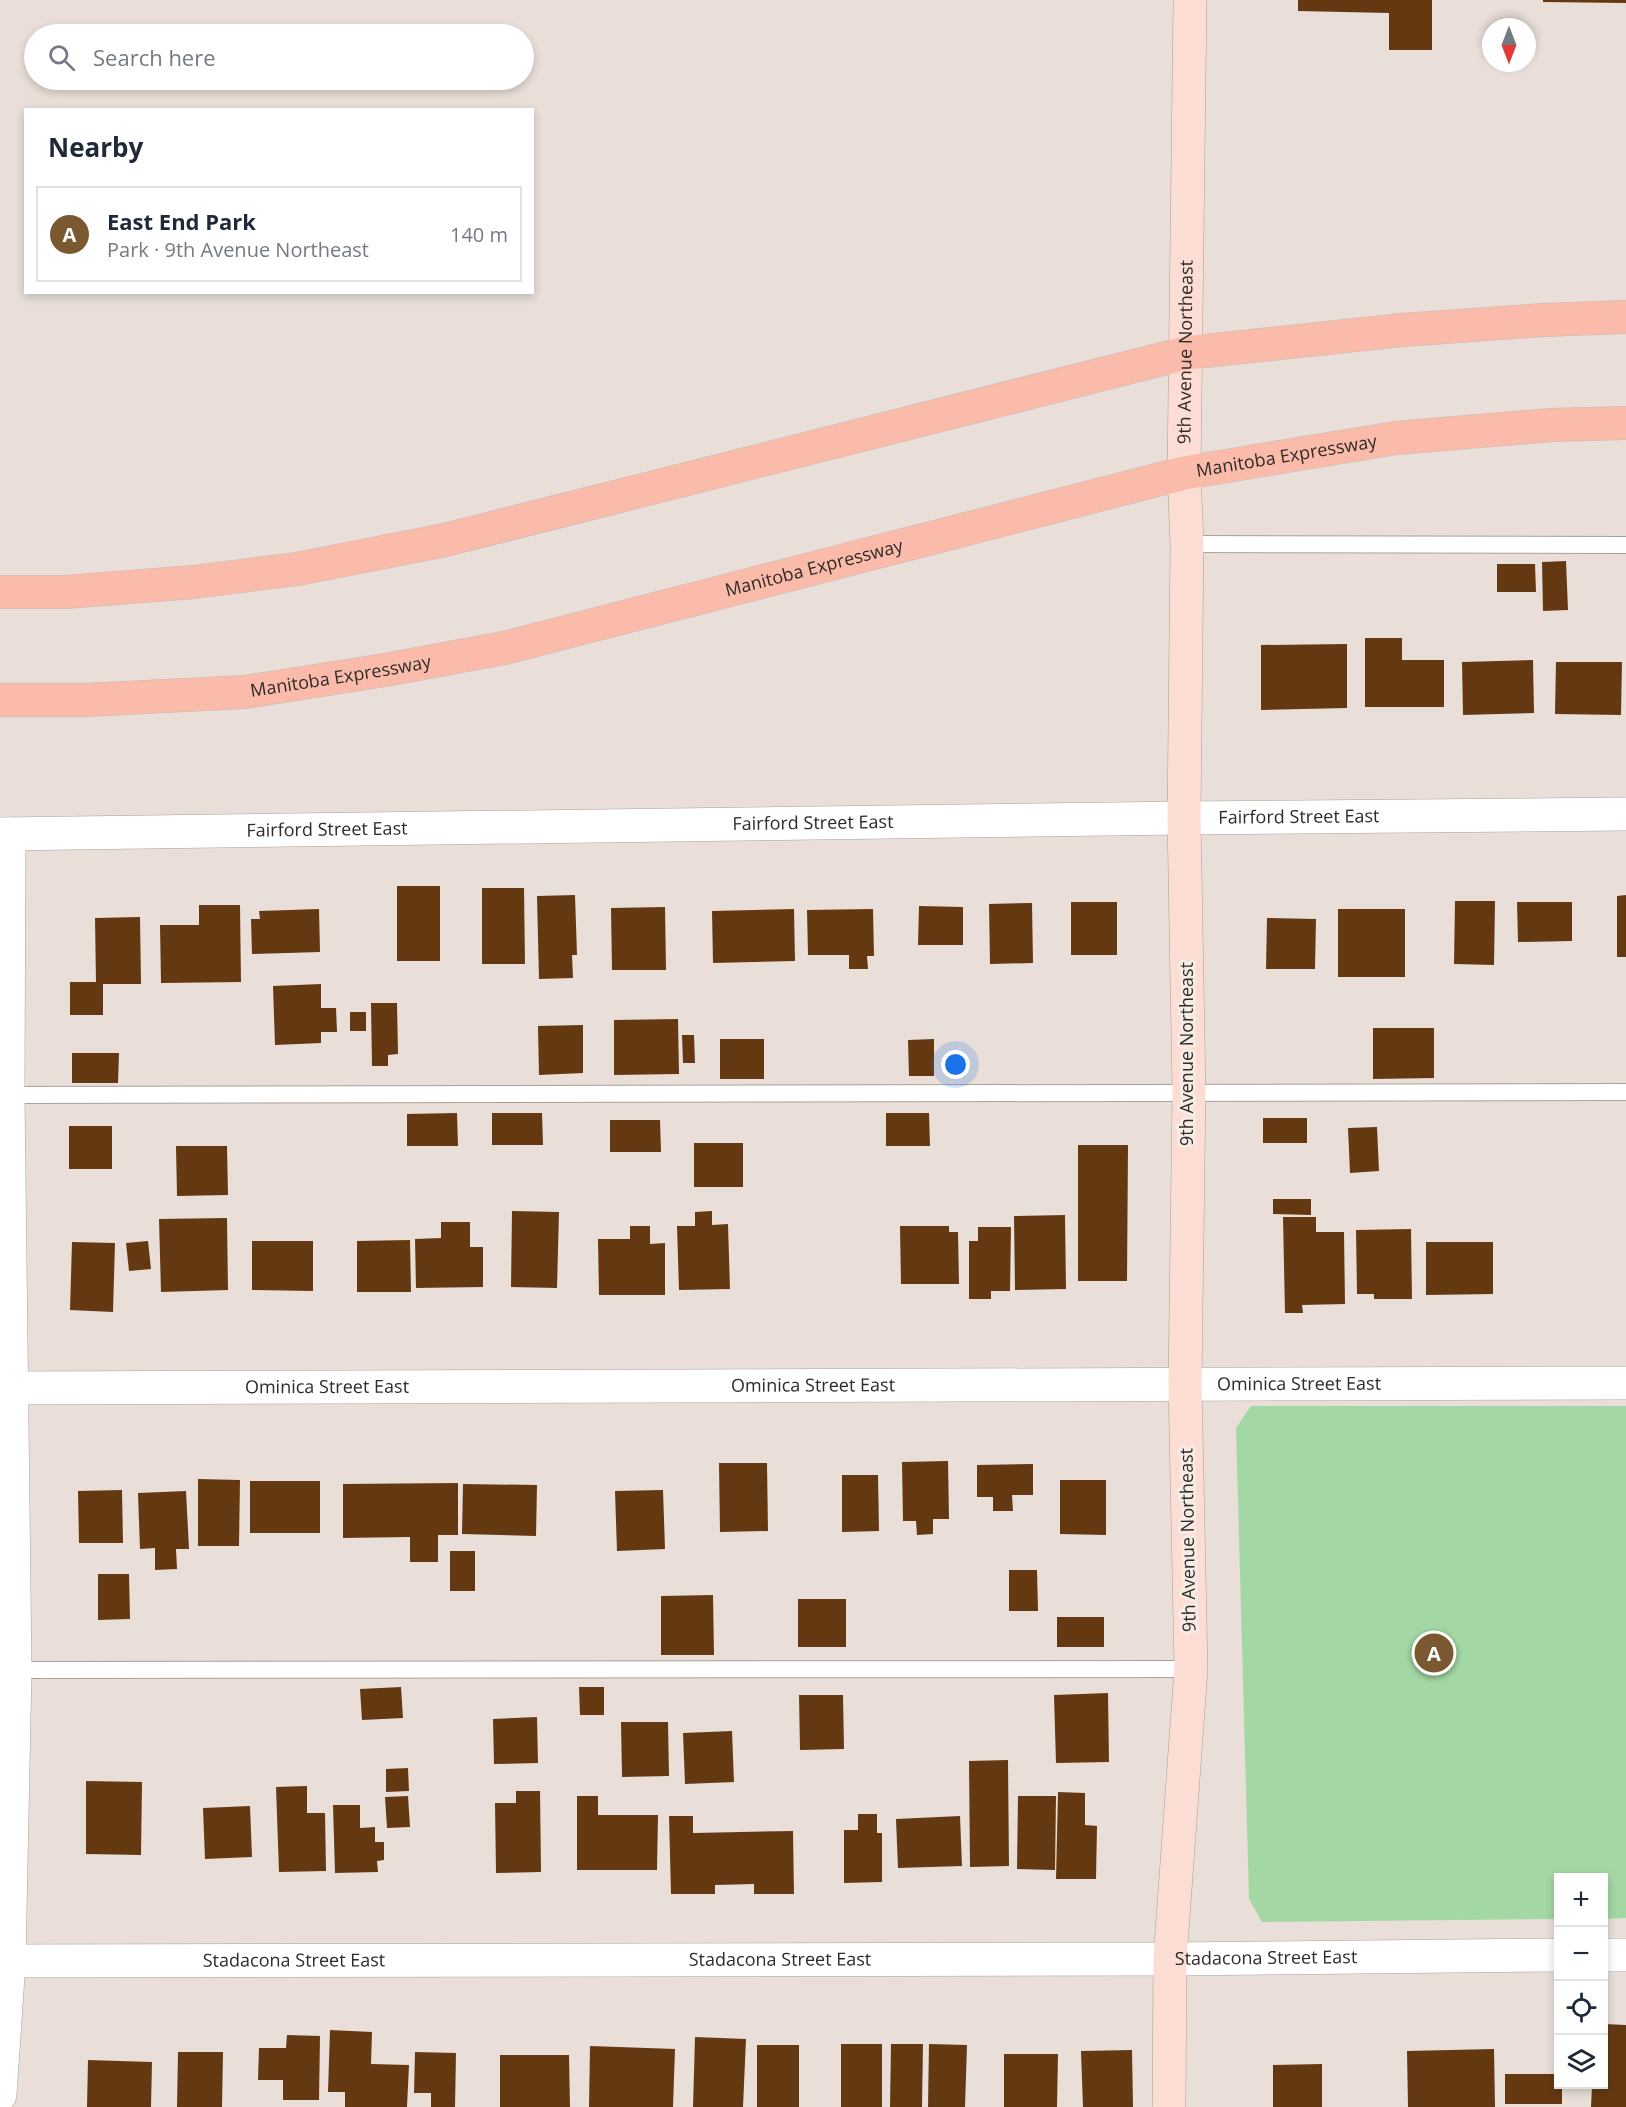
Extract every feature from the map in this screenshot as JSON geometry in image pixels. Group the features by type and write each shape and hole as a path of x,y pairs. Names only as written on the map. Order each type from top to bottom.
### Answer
{"main road":[{"path":"0,592 66,592 194,582 297,569 444,540 1186,353 1402,330 1543,320 1626,317"},
{"name":"Manitoba Expressway","path":"0,700 85,700 245,692 386,670 494,650 1184,472 1396,438 1552,425 1626,423"}],"street":[{"name":"9th Avenue Northeast","path":"1169,2107 1170,1959 1191,1669 1185,1383 1189,1092 1184,818 1187,544 1184,472 1190,0"},
{"name":"Fairford Street East","path":"5,834 1626,814"},
{"path":"0,2094 5,1961 8,1670 4,1095 5,834"},
{"name":"Ominica Street East","path":"6,1388 1626,1383"},
{"name":"Stadacona Street East","path":"5,1961 1170,1959 1554,1955"},
{"path":"1608,1955 1626,1955"}],"lane":[{"path":"1187,544 1626,545"},
{"path":"4,1095 1626,1092"},
{"path":"8,1670 1191,1669"}],"green space":[{"path":"1251,1406 1626,1406 1626,1918 1608,1919 1608,1873 1554,1873 1554,1919 1262,1922 1249,1899 1236,1428"}],"building":[{"path":"1298,0 1432,0 1432,50 1389,50 1389,13 1298,11"},
{"path":"1543,0 1626,0 1626,3 1543,2"},
{"path":"1566,561 1568,610 1543,611 1542,562"},
{"path":"1497,564 1535,564 1536,592 1497,592"},
{"path":"1365,638 1402,638 1402,660 1444,660 1444,707 1365,707"},
{"path":"1347,644 1347,708 1261,710 1261,645"},
{"path":"1533,660 1534,713 1463,715 1462,662"},
{"path":"1556,662 1622,662 1621,715 1555,714"},
{"path":"397,886 440,886 440,961 397,961"},
{"path":"482,888 524,888 525,964 482,964"},
{"path":"575,895 577,955 572,955 573,978 539,979 537,896"},
{"path":"1626,895 1626,957 1617,957 1617,896"},
{"path":"1455,901 1495,901 1494,965 1454,964"},
{"path":"1071,902 1117,902 1117,955 1071,955"},
{"path":"1517,902 1572,902 1572,941 1518,942"},
{"path":"1032,903 1033,963 990,964 989,904"},
{"path":"199,905 240,905 241,982 161,983 160,925 199,925"},
{"path":"919,906 963,907 963,945 918,945"},
{"path":"665,907 666,970 612,970 611,908"},
{"path":"319,909 320,952 252,954 251,919 260,919 259,911"},
{"path":"794,909 795,961 713,963 712,911"},
{"path":"873,909 874,956 867,956 868,969 849,969 849,955 808,955 807,910"},
{"path":"1338,909 1405,909 1405,977 1338,977"},
{"path":"140,917 141,984 103,984 103,1015 70,1015 70,982 96,982 95,918"},
{"path":"1267,918 1316,919 1315,969 1266,969"},
{"path":"321,984 321,1008 336,1008 337,1032 321,1032 321,1043 275,1045 273,986"},
{"path":"371,1003 397,1003 398,1054 388,1055 388,1066 372,1066"},
{"path":"350,1012 366,1012 366,1031 350,1031"},
{"path":"678,1019 679,1074 614,1075 614,1020"},
{"path":"583,1025 583,1073 539,1075 538,1026"},
{"path":"1373,1028 1434,1028 1434,1078 1373,1079"},
{"path":"682,1035 694,1035 695,1063 683,1063"},
{"path":"720,1039 764,1039 764,1079 720,1079"},
{"path":"934,1039 934,1076 909,1076 908,1040"},
{"path":"72,1053 119,1053 118,1083 72,1083"},
{"path":"457,1113 458,1146 407,1146 407,1114"},
{"path":"492,1113 542,1113 543,1145 492,1145"},
{"path":"886,1113 929,1113 930,1146 886,1146"},
{"path":"1263,1118 1307,1118 1307,1143 1263,1143"},
{"path":"610,1120 660,1120 661,1152 610,1152"},
{"path":"69,1126 112,1126 112,1169 69,1169"},
{"path":"1377,1127 1379,1171 1350,1173 1348,1128"},
{"path":"694,1143 743,1143 743,1187 694,1187"},
{"path":"1078,1145 1128,1145 1127,1281 1078,1281"},
{"path":"176,1146 227,1146 228,1195 177,1196"},
{"path":"1273,1199 1311,1199 1311,1215 1273,1214"},
{"path":"512,1211 559,1212 557,1288 511,1287"},
{"path":"712,1211 712,1225 728,1224 730,1289 679,1290 677,1226 695,1226 695,1212"},
{"path":"1065,1215 1066,1289 1015,1290 1014,1216"},
{"path":"1283,1217 1316,1217 1316,1232 1344,1232 1345,1304 1302,1305 1303,1313 1285,1313"},
{"path":"227,1218 228,1290 161,1292 159,1219"},
{"path":"441,1222 470,1222 470,1247 483,1247 483,1287 416,1288 415,1239 441,1238"},
{"path":"630,1226 650,1226 650,1244 665,1243 665,1295 599,1295 598,1239 630,1239"},
{"path":"900,1226 949,1226 949,1232 958,1232 959,1284 901,1284"},
{"path":"978,1227 1011,1227 1010,1291 991,1291 991,1299 969,1299 969,1241 978,1241"},
{"path":"1411,1229 1412,1299 1374,1299 1374,1294 1357,1294 1356,1230"},
{"path":"410,1240 411,1292 357,1292 357,1241"},
{"path":"148,1241 151,1269 129,1271 126,1243"},
{"path":"252,1241 313,1241 313,1291 252,1290"},
{"path":"72,1242 115,1243 113,1312 70,1310"},
{"path":"1426,1242 1493,1242 1493,1294 1426,1295"},
{"path":"948,1461 949,1519 933,1519 933,1534 917,1535 916,1521 903,1521 902,1462"},
{"path":"719,1463 767,1463 768,1531 720,1532"},
{"path":"1033,1464 1033,1495 1012,1495 1013,1511 993,1511 993,1497 977,1497 977,1465"},
{"path":"842,1475 878,1475 879,1531 842,1532"},
{"path":"198,1479 240,1480 239,1546 198,1546"},
{"path":"1060,1480 1106,1480 1106,1535 1060,1534"},
{"path":"250,1481 320,1481 320,1533 250,1533"},
{"path":"458,1483 458,1535 438,1535 438,1562 410,1562 410,1537 343,1538 343,1484"},
{"path":"463,1484 537,1485 536,1536 462,1534"},
{"path":"122,1490 123,1543 79,1543 78,1491"},
{"path":"663,1490 665,1549 617,1551 615,1491"},
{"path":"186,1491 189,1549 176,1549 177,1569 155,1570 155,1548 140,1549 138,1493"},
{"path":"450,1551 475,1551 475,1591 450,1591"},
{"path":"1009,1570 1037,1570 1038,1611 1009,1611"},
{"path":"98,1574 129,1574 130,1619 98,1620"},
{"path":"713,1595 714,1655 661,1655 661,1596"},
{"path":"798,1599 846,1599 846,1647 798,1647"},
{"path":"1057,1617 1104,1617 1104,1647 1057,1647"},
{"path":"401,1687 403,1718 362,1720 360,1689"},
{"path":"579,1687 604,1687 604,1715 580,1715"},
{"path":"1108,1693 1109,1762 1056,1763 1054,1695"},
{"path":"799,1695 843,1695 844,1749 800,1750"},
{"path":"537,1717 538,1763 494,1764 493,1719"},
{"path":"621,1722 668,1722 669,1776 622,1777"},
{"path":"732,1731 734,1782 685,1784 683,1733"},
{"path":"1008,1760 1009,1866 970,1867 969,1761"},
{"path":"408,1768 409,1791 386,1792 386,1769"},
{"path":"86,1781 142,1782 141,1855 86,1854"},
{"path":"307,1786 307,1813 325,1813 326,1871 279,1872 276,1787"},
{"path":"516,1791 540,1791 541,1872 496,1873 495,1803 516,1803"},
{"path":"1058,1792 1085,1793 1085,1825 1097,1826 1096,1879 1056,1879"},
{"path":"408,1796 410,1827 387,1828 385,1797"},
{"path":"577,1796 598,1796 598,1815 658,1815 657,1870 577,1870"},
{"path":"1018,1796 1056,1796 1055,1870 1017,1869"},
{"path":"333,1805 360,1805 360,1828 375,1827 375,1842 384,1842 384,1860 377,1861 378,1872 335,1873"},
{"path":"250,1806 252,1857 205,1859 203,1808"},
{"path":"858,1814 877,1814 877,1833 882,1833 882,1882 844,1883 844,1830 858,1830"},
{"path":"669,1816 693,1816 693,1833 793,1831 794,1894 754,1894 754,1884 715,1885 715,1894 671,1894"},
{"path":"960,1816 962,1866 898,1868 896,1819"},
{"path":"1608,2024 1626,2025 1626,2107 1591,2107 1592,2089 1608,2089"},
{"path":"330,2030 372,2032 371,2064 409,2065 407,2107 345,2107 345,2092 328,2092"},
{"path":"287,2035 320,2036 319,2100 283,2100 283,2080 258,2080 259,2048 286,2048"},
{"path":"695,2037 746,2039 743,2107 693,2107"},
{"path":"841,2044 882,2044 882,2107 841,2107"},
{"path":"891,2044 923,2044 922,2107 890,2107"},
{"path":"929,2044 967,2045 965,2107 928,2107"},
{"path":"757,2045 799,2045 799,2107 757,2107"},
{"path":"590,2046 675,2049 673,2107 589,2107"},
{"path":"1494,2049 1495,2107 1408,2107 1407,2051"},
{"path":"1132,2050 1133,2107 1083,2107 1081,2051"},
{"path":"178,2052 223,2052 222,2107 177,2107"},
{"path":"415,2052 456,2053 455,2107 431,2107 431,2093 414,2093"},
{"path":"1004,2054 1058,2054 1057,2107 1004,2107"},
{"path":"500,2055 569,2055 570,2107 500,2107"},
{"path":"88,2060 152,2062 151,2107 87,2107"},
{"path":"1322,2064 1322,2107 1273,2107 1273,2065"},
{"path":"1505,2074 1554,2074 1554,2089 1562,2089 1562,2104 1505,2104"}],"place":[{"name":"East End Park","path":"1434,1653"}]}
